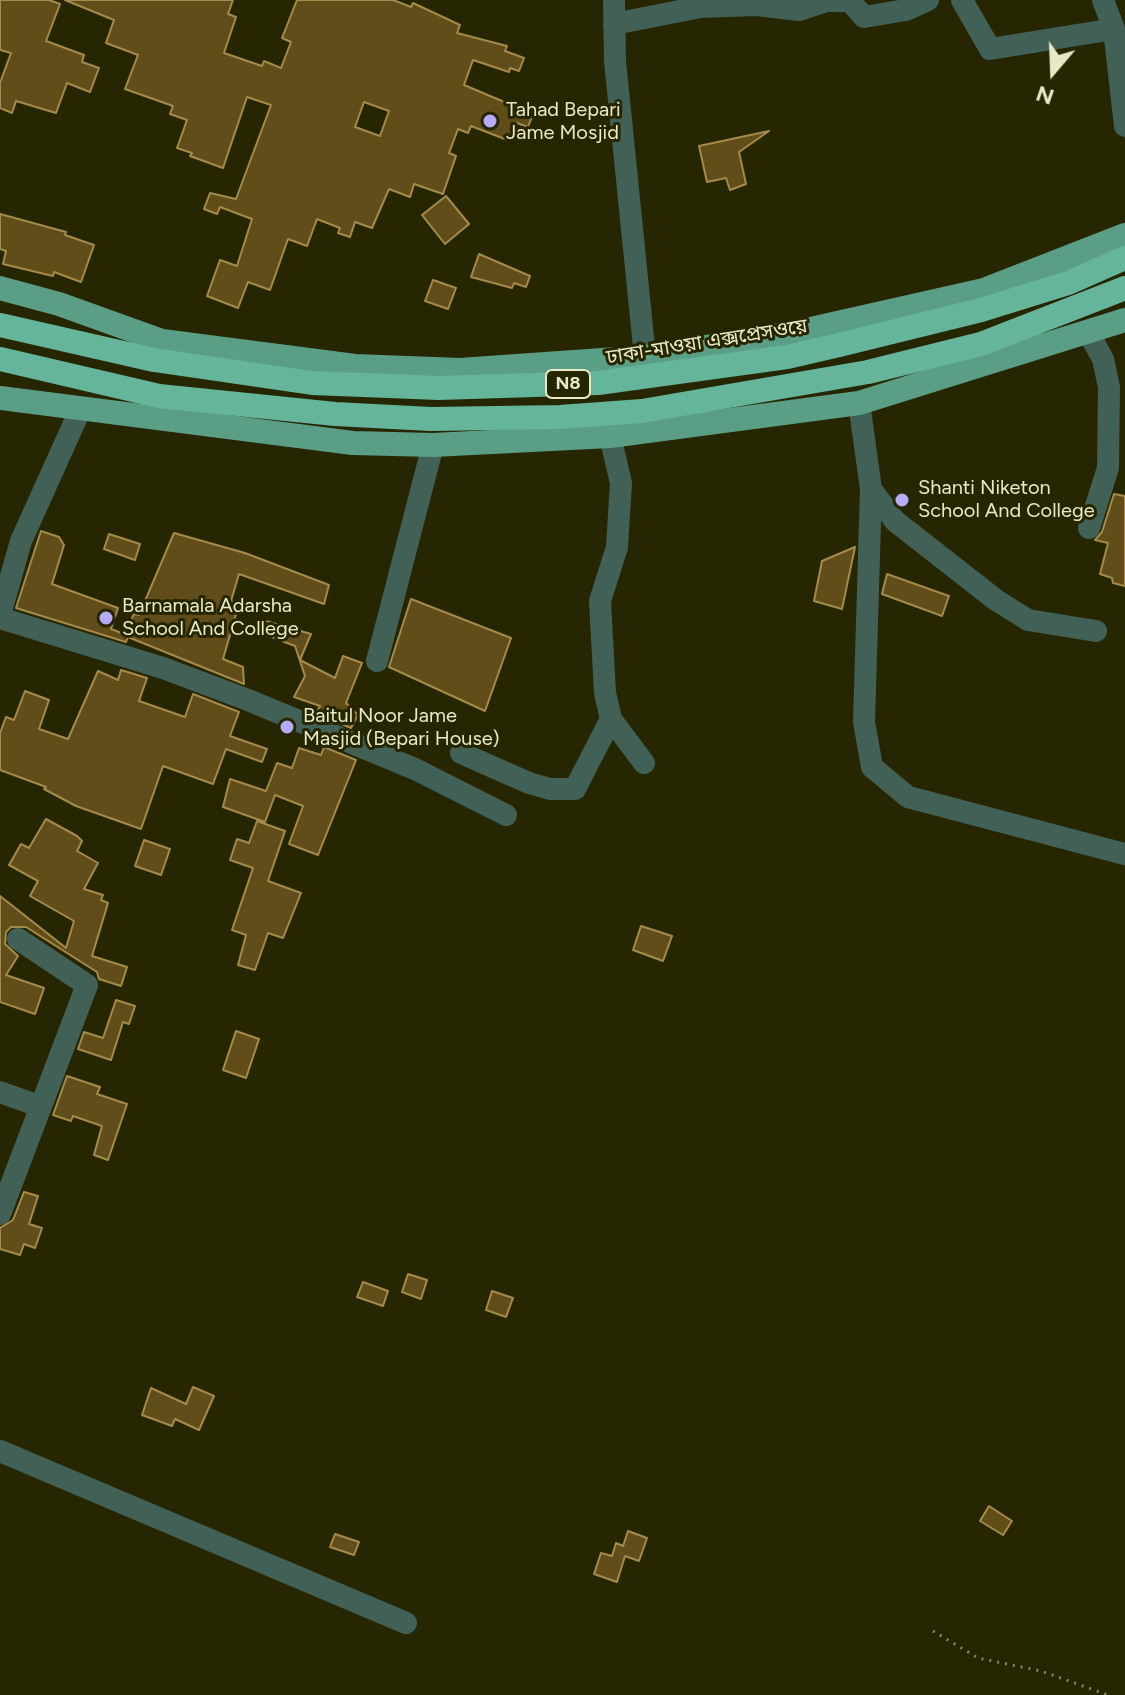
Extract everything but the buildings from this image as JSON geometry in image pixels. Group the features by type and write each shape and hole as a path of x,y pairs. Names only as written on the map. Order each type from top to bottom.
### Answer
{"highway":[{"name":"ঢাকা-মাওয়া এক্সপ্রেসওয়ে","path":"0,325 154,360 312,383 439,388 598,383 787,357 839,345 1039,292 1125,258"},
{"name":"N8","path":"0,359 159,396 321,413 431,419 573,416 642,411 868,372 981,344 1125,288"}],"main road":[{"path":"0,288 59,304 162,341 355,366 460,370 645,357 802,331 984,290 1125,235"},
{"path":"0,398 353,443 433,445 610,436 859,403 1089,334 1125,320"}],"street":[{"path":"614,0 645,357"},
{"path":"614,24 700,7 756,5 799,10 826,1 850,1 864,17 906,10 928,0"},
{"path":"962,0 990,49 1114,29"},
{"path":"1103,0 1114,29 1125,126"},
{"path":"1089,334 1103,359 1109,387 1108,468 1089,528"},
{"path":"859,403 871,489 864,722 872,767 908,797 1125,854"},
{"path":"81,408 21,541 0,616 163,668 248,700 415,769 506,815"},
{"path":"610,436 621,483 617,547 600,601 605,693 611,719 644,763"},
{"path":"377,661 433,445"},
{"path":"871,489 895,521 996,600 1028,620 1096,631"},
{"path":"461,753 529,783 550,789 575,789 611,719"},
{"path":"0,1214 87,985 18,939"},
{"path":"0,1092 39,1106"},
{"path":"0,1451 406,1623"}],"path":[{"path":"933,1631 978,1658 1041,1671 1108,1695"}],"place":[{"name":"Tahad Bepari Jame Mosjid","path":"490,121"},
{"name":"Shanti Niketon School And College","path":"902,500"},
{"name":"Barnamala Adarsha School And College","path":"106,618"},
{"name":"Baitul Noor Jame Masjid (Bepari House)","path":"287,727"}]}
